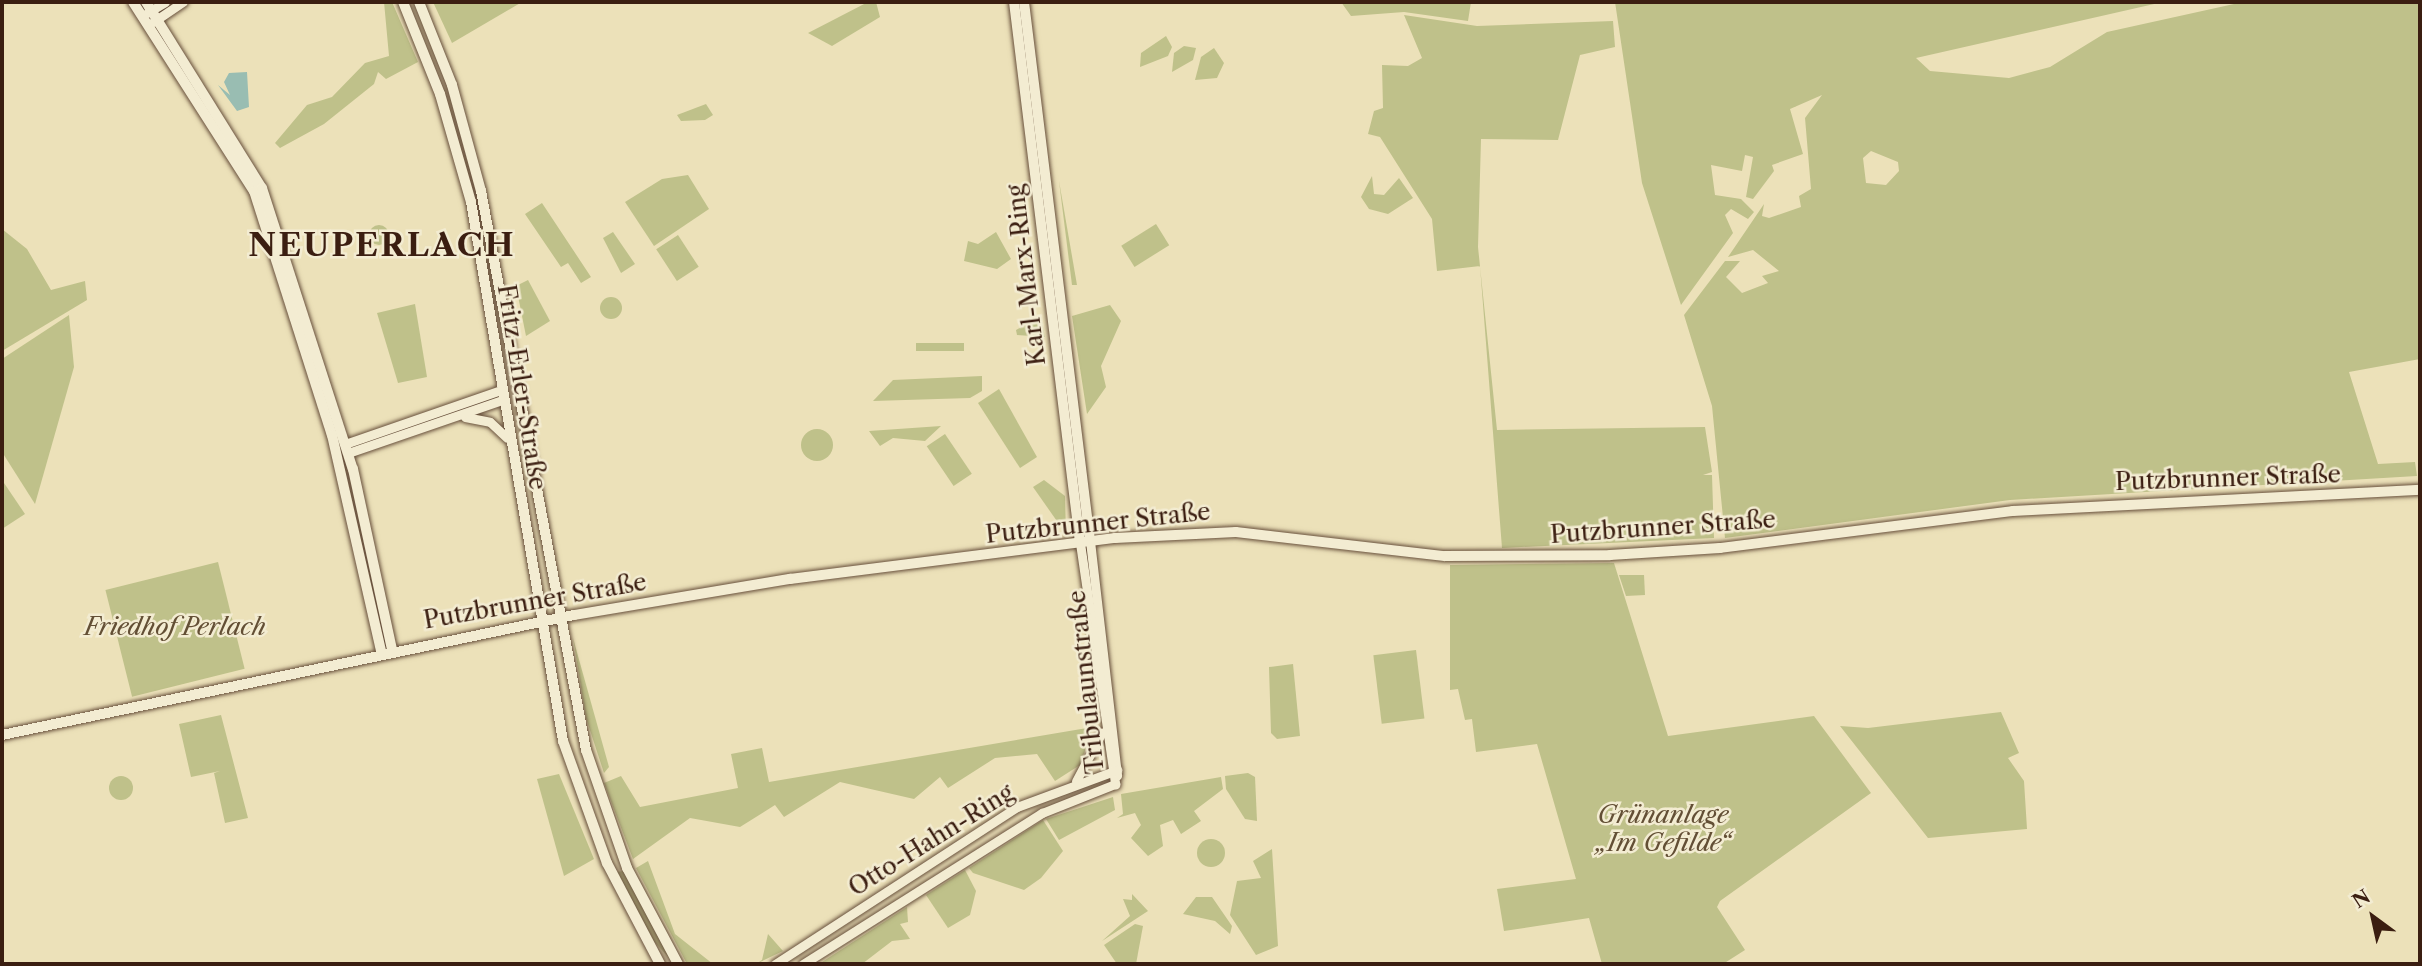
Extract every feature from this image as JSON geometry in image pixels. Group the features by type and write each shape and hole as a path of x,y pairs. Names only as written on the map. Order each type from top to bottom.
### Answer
{"main road":[{"path":"133,2 149,14 264,207 347,449 387,650"},
{"name":"Fritz-Erler-Straße","path":"403,2 452,131 471,202 507,438 538,622 556,708 594,834 660,964"},
{"name":"Fritz-Erler-Straße","path":"419,2 468,134 575,709 611,828 678,964"},
{"name":"Karl-Marx-Ring","path":"1014,2 1085,542"},
{"name":"Karl-Marx-Ring","path":"1024,2 1085,542"},
{"path":"452,131 459,138 468,134"},
{"path":"264,207 332,435 387,650"},
{"path":"501,395 516,388"},
{"name":"Putzbrunner Straße","path":"2,735 387,650 558,618 790,579 1085,542 1236,532 1424,555 1610,555 2026,510 2420,490"},
{"path":"556,708 568,717 575,709"}],"street":[{"path":"149,14 165,2"},
{"path":"149,14 183,2"},
{"path":"347,449 459,416 501,395"},
{"path":"347,449 501,395"},
{"path":"459,416 490,422 507,438"},
{"name":"Tribulaunstraße","path":"1085,542 1104,727 1113,770"},
{"name":"Tribulaunstraße","path":"1085,542 1115,784"},
{"path":"1076,781 1104,727"},
{"name":"Otto-Hahn-Ring","path":"775,964 985,826 1076,781 1113,770"},
{"name":"Otto-Hahn-Ring","path":"803,964 1042,813 1115,784"}],"green space":[{"path":"384,2 392,2 418,62 386,79 378,72 374,84 324,124 280,148 275,143 307,105 332,97 365,63 389,56"},
{"path":"433,2 522,2 452,43"},
{"path":"868,2 876,2 880,17 832,46 808,33"},
{"path":"1341,2 1471,2 1468,21 1404,12 1351,16"},
{"path":"1615,2 2163,2 1916,58 1930,71 2009,78 2050,67 2107,32 2243,2 2420,2 2420,359 2349,372 2378,464 2415,462 2417,476 2010,500 1725,538 1712,406 1684,315 1725,261 1740,261 1726,277 1742,293 1768,283 1762,276 1779,271 1753,250 1728,257 1764,204 1762,216 1769,218 1801,207 1799,196 1811,189 1805,118 1822,95 1790,109 1803,154 1772,165 1774,171 1753,199 1746,197 1753,157 1745,155 1742,171 1711,165 1715,195 1741,199 1754,212 1748,219 1731,209 1725,215 1733,233 1681,305 1642,183","holes":["1871,151 1898,162 1899,171 1886,185 1866,183 1863,158"]},
{"path":"1404,15 1477,26 1613,21 1615,47 1580,55 1558,140 1481,139 1478,247 1480,266 1437,271 1432,219 1380,137 1368,134 1374,111 1383,108 1382,65 1408,66 1422,58"},
{"path":"1166,36 1172,47 1168,56 1140,67 1141,53"},
{"path":"1184,46 1196,48 1193,60 1172,72 1174,53"},
{"path":"1214,48 1224,63 1217,78 1195,80 1201,57"},
{"path":"706,104 713,115 705,120 681,121 677,115"},
{"path":"688,175 709,209 654,246 625,202 662,179"},
{"path":"1372,176 1374,194 1384,195 1399,178 1413,198 1388,214 1369,209 1361,197"},
{"path":"1059,181 1077,285 1072,285"},
{"path":"542,203 591,277 581,283 568,263 561,267 525,214"},
{"path":"1156,224 1169,245 1134,267 1121,246"},
{"path":"379,225 386,228 389,235 386,242 379,245 372,242 369,235 372,228"},
{"path":"2,229 27,249 51,290 85,281 87,300 2,351"},
{"path":"613,232 635,264 621,273 603,238"},
{"path":"996,232 1011,259 997,269 964,261 968,241 978,244"},
{"path":"678,235 699,267 677,281 656,249"},
{"path":"1480,267 1497,430 1705,427 1712,472 1703,475 1712,475 1714,538 1502,548"},
{"path":"528,280 550,321 526,336 516,286"},
{"path":"611,297 619,300 622,308 619,316 611,319 603,316 600,308 603,300"},
{"path":"415,304 427,377 398,383 377,313"},
{"path":"1110,305 1121,321 1101,366 1106,387 1087,414 1072,316"},
{"path":"69,315 74,367 35,504 2,452 2,359"},
{"path":"1041,316 1045,337 1017,335 1016,330"},
{"path":"916,343 964,343 964,351 916,351"},
{"path":"982,376 982,391 970,398 873,401 893,380"},
{"path":"999,389 1037,457 1020,468 978,403"},
{"path":"941,426 925,441 893,438 880,446 869,431"},
{"path":"817,429 828,434 833,445 828,456 817,461 806,456 801,445 806,434"},
{"path":"945,434 972,474 954,486 927,446"},
{"path":"2,480 25,514 2,529"},
{"path":"1044,480 1065,496 1066,534 1033,487"},
{"name":"Friedhof Perlach","path":"218,562 245,669 132,697 105,590"},
{"name":"Grünanlage „Im Gefilde“","path":"1614,563 1668,736 1814,716 1871,793 1720,901 1717,907 1745,950 1723,964 1602,964 1589,918 1504,931 1497,889 1576,879 1537,744 1476,752 1472,719 1465,720 1458,689 1450,690 1450,565"},
{"path":"1619,575 1644,575 1645,595 1626,596"},
{"path":"573,638 609,767 604,773 586,718"},
{"path":"1416,650 1424,718 1382,724 1373,655"},
{"path":"1293,664 1300,736 1277,739 1271,733 1269,667"},
{"path":"2001,712 2019,753 2008,758 2024,781 2027,829 1928,838 1840,726 1868,728"},
{"path":"221,715 248,818 225,823 214,773 220,771 191,777 179,724"},
{"path":"1093,727 1080,765 1055,781 1037,754 995,758 948,788 940,777 914,799 840,782 784,817 775,805 740,827 690,818 633,859 604,783 621,776 640,807 738,788 731,754 762,748 769,782"},
{"path":"1248,773 1255,777 1257,821 1245,819 1226,789 1225,776"},
{"path":"559,774 594,859 564,876 537,779"},
{"path":"116,776 126,776 133,783 133,793 126,800 116,800 109,793 109,783"},
{"path":"1221,777 1223,789 1194,811 1201,821 1181,834 1173,820 1160,825 1163,846 1148,856 1131,838 1141,825 1135,813 1117,818 1123,814 1121,794"},
{"path":"1113,797 1115,810 1059,840 1046,819"},
{"path":"1043,820 1063,851 1041,878 1024,890 973,873 969,868"},
{"path":"1211,839 1221,843 1225,853 1221,863 1211,867 1201,863 1197,853 1201,843"},
{"path":"1272,849 1278,946 1256,955 1230,915 1237,881 1261,878 1253,861"},
{"path":"648,861 675,934 713,964 687,964 636,868"},
{"path":"965,870 976,891 970,915 948,928 926,895"},
{"path":"625,871 675,964 645,932 615,872"},
{"path":"1132,894 1148,911 1102,941 1130,916 1123,899 1132,900"},
{"path":"1196,897 1212,897 1232,926 1230,934 1215,921 1183,914"},
{"path":"907,907 908,922 900,924 910,939 892,941 862,964 819,964"},
{"path":"1135,924 1143,926 1136,964 1117,964 1104,945"},
{"path":"768,934 783,951 756,964 762,960"}],"water":[{"path":"247,72 249,107 237,111 218,85 230,95 224,82 229,73"}],"district":[{"name":"NEUPERLACH","path":"382,245"}]}
